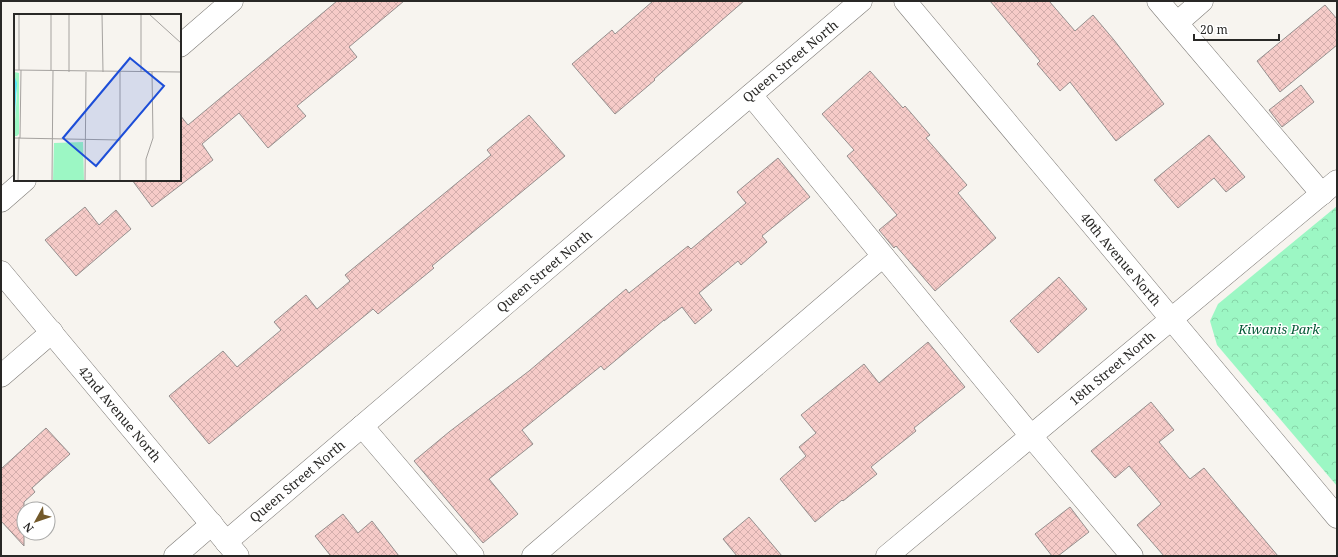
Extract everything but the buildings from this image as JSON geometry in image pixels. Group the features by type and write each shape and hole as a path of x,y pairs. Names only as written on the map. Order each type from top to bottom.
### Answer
{"street":[{"path":"181,45 232,1"},
{"name":"Queen Street North","path":"232,549 362,426 861,1"},
{"name":"40th Avenue North","path":"904,1 1337,517"},
{"path":"1158,1 1176,23 1330,188"},
{"path":"1176,23 1202,1"},
{"path":"751,95 1031,436 1132,556"},
{"path":"1,201 24,181"},
{"name":"18th Street North","path":"887,556 1171,318 1330,188"},
{"path":"533,556 883,256"},
{"name":"42nd Avenue North","path":"1,272 232,549"},
{"path":"1,376 52,332"},
{"path":"362,426 473,556"},
{"path":"175,556 212,524"}],"green space":[{"name":"Kiwanis Park","path":"1337,206 1337,486 1217,345 1210,321 1218,304"}]}
